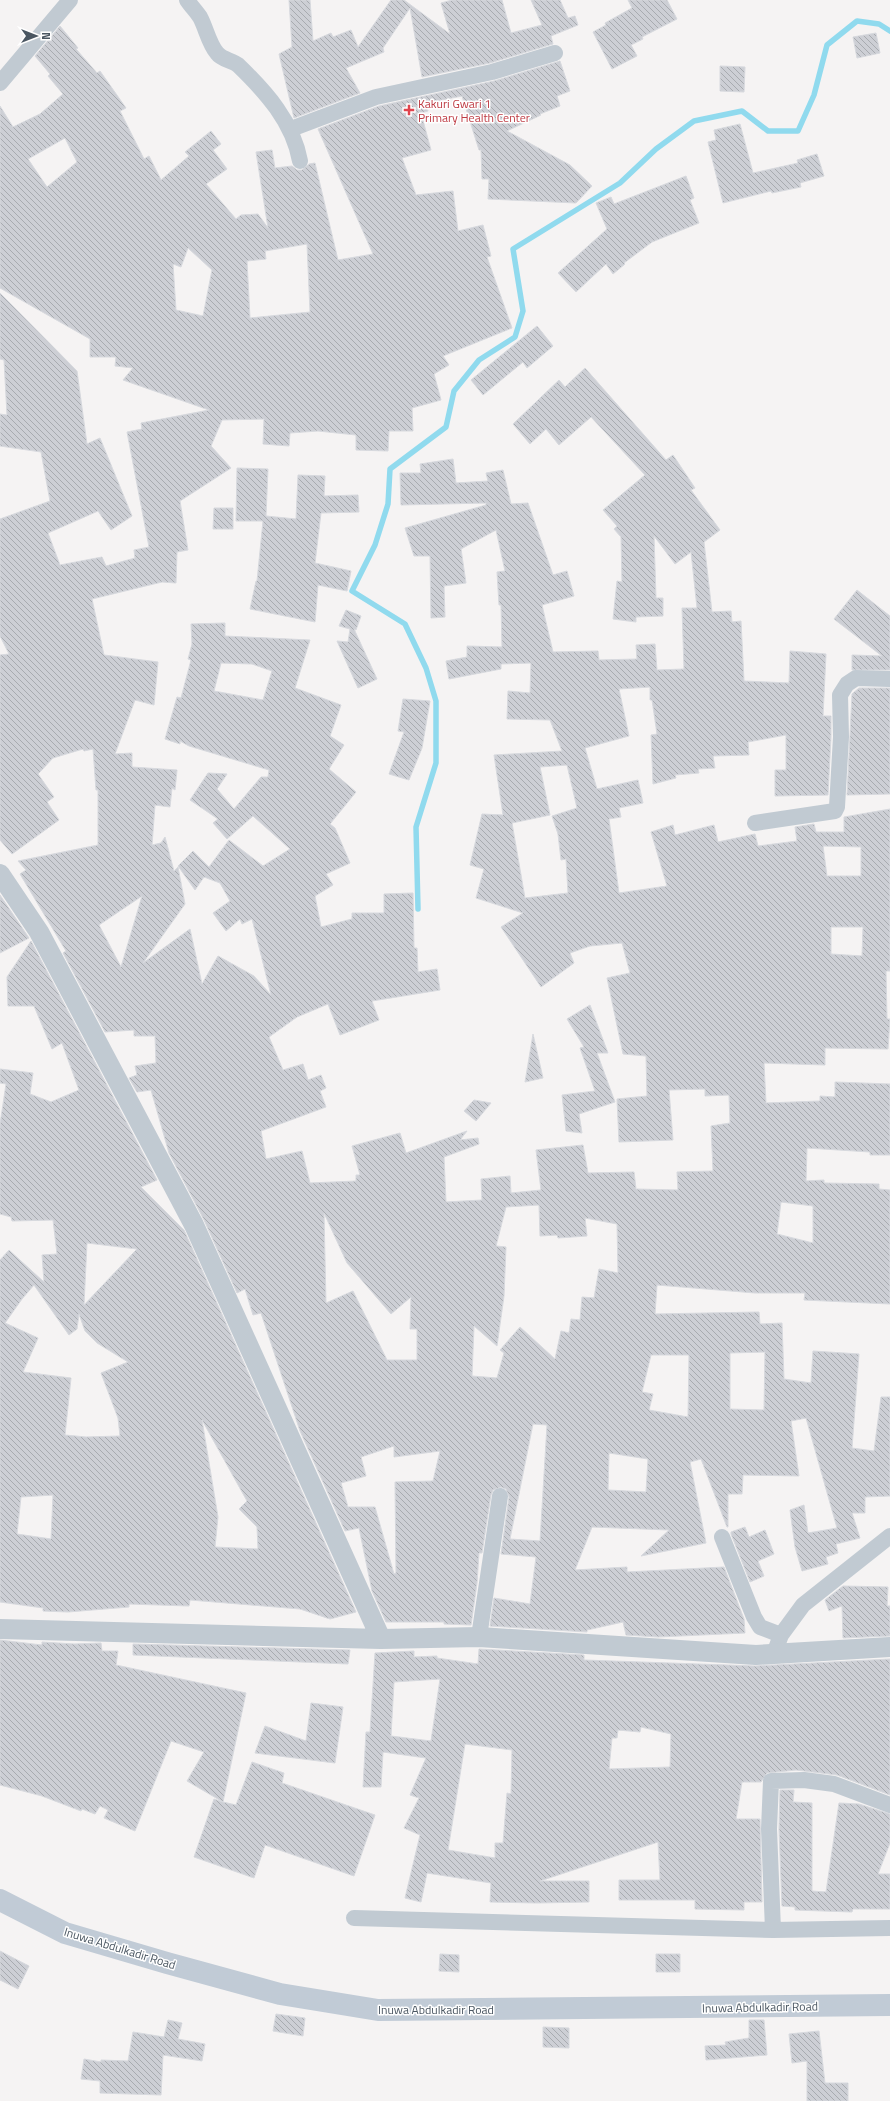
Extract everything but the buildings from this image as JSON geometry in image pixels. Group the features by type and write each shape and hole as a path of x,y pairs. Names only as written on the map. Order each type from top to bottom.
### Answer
{"main road":[{"name":"Inuwa Abdulkadir Road","path":"0,1900 65,1933 167,1963 280,1994 378,2010 890,2005"}],"street":[{"path":"0,83 70,0"},
{"path":"187,0 199,16 216,53 224,59 236,63 263,90 291,129 297,144 300,161"},
{"path":"291,129 376,97 492,72 555,53"},
{"path":"755,823 835,811 837,807 840,744 840,695 847,684 856,678 890,679"},
{"path":"0,874 39,932 194,1225 382,1639"},
{"path":"479,1637 500,1496"},
{"path":"722,1536 754,1617 760,1627 781,1635"},
{"path":"774,1654 781,1635 803,1605 890,1536"},
{"path":"0,1629 382,1639 479,1637 756,1655 890,1647"},
{"path":"773,1930 769,1829 771,1781 804,1780 834,1784 890,1805"},
{"path":"354,1918 773,1930 890,1928"}],"waterway":[{"path":"418,909 416,827 436,763 436,701 426,668 405,624 352,591 375,545 388,504 390,469 446,427 454,391 479,360 515,337 523,311 513,249 620,183 656,149 694,121 742,111 768,131 798,131 814,95 827,45 857,21 879,24 890,31"}],"place":[{"name":"Kakuri Gwari 1 Primary Health Center","path":"409,110"}]}
